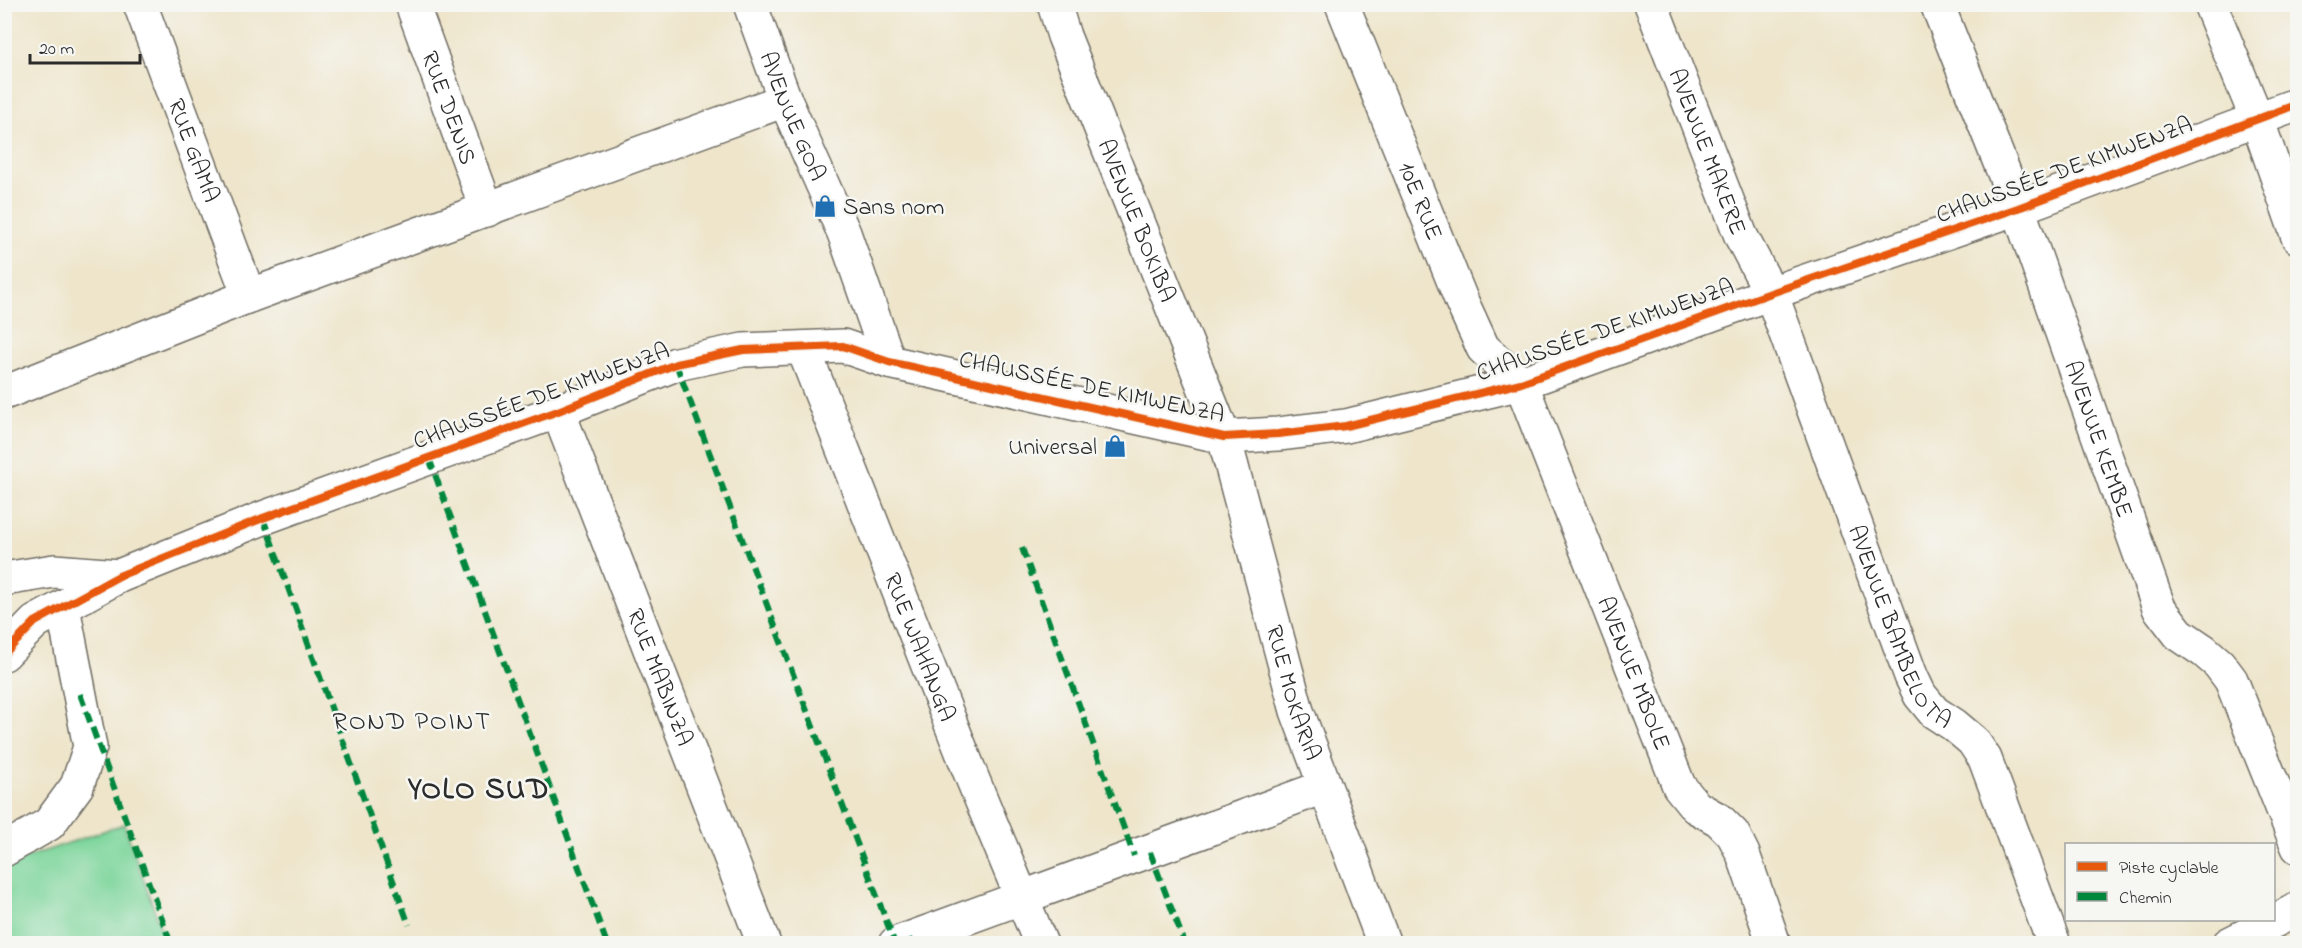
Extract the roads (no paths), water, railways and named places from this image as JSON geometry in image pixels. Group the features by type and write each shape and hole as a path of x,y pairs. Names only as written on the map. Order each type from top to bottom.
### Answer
{"street":[{"name":"RUE GAMA","path":"140,4 249,296"},
{"name":"RUE DENIS","path":"412,4 487,210"},
{"name":"AVENUE GOA","path":"750,4 785,100 844,233 889,362"},
{"name":"AVENUE BOKIBA","path":"1054,4 1064,36 1224,437"},
{"name":"10E RUE","path":"1342,4 1462,302 1484,348 1521,383"},
{"name":"AVENUE MAKERE","path":"1651,4 1741,236 1772,293"},
{"name":"AVENUE KEMBE","path":"1937,4 2018,208 2159,608 2179,634 2212,658 2231,680 2298,847"},
{"path":"2210,4 2256,119 2298,237"},
{"path":"6,389 249,296 785,100"},
{"name":"CHAUSSÉE DE KIMWENZA","path":"4,654 35,622 119,576 263,518 558,411 676,364 743,350 843,346 889,362 1224,437 1278,434 1346,426 1521,383 2018,208 2298,104"},
{"name":"AVENUE BAMBELOTA","path":"1772,293 1911,676 1920,695 1934,712 1973,741 1985,759 2054,944"},
{"name":"RUE WAHANGA","path":"803,348 969,769 1041,944"},
{"name":"AVENUE MBOLE","path":"1521,383 1679,786 1696,807 1719,820 1733,834 1743,854 1774,944"},
{"name":"RUE MABINZA","path":"558,411 764,944"},
{"name":"RUE MOKARIA","path":"1224,437 1297,711 1384,944"},
{"path":"4,579 54,571 119,576"},
{"path":"4,850 50,824 77,786 90,747 63,607"},
{"path":"895,944 1324,787"},
{"path":"2275,921 2298,909"},
{"path":"2229,944 2274,921"}],"place":[{"name":"Sans nom","path":"825,206"},
{"name":"Universal","path":"1115,446"}],"district":[{"name":"ROND POINT","path":"412,720"},
{"name":"YOLO SUD","path":"479,788"}]}
